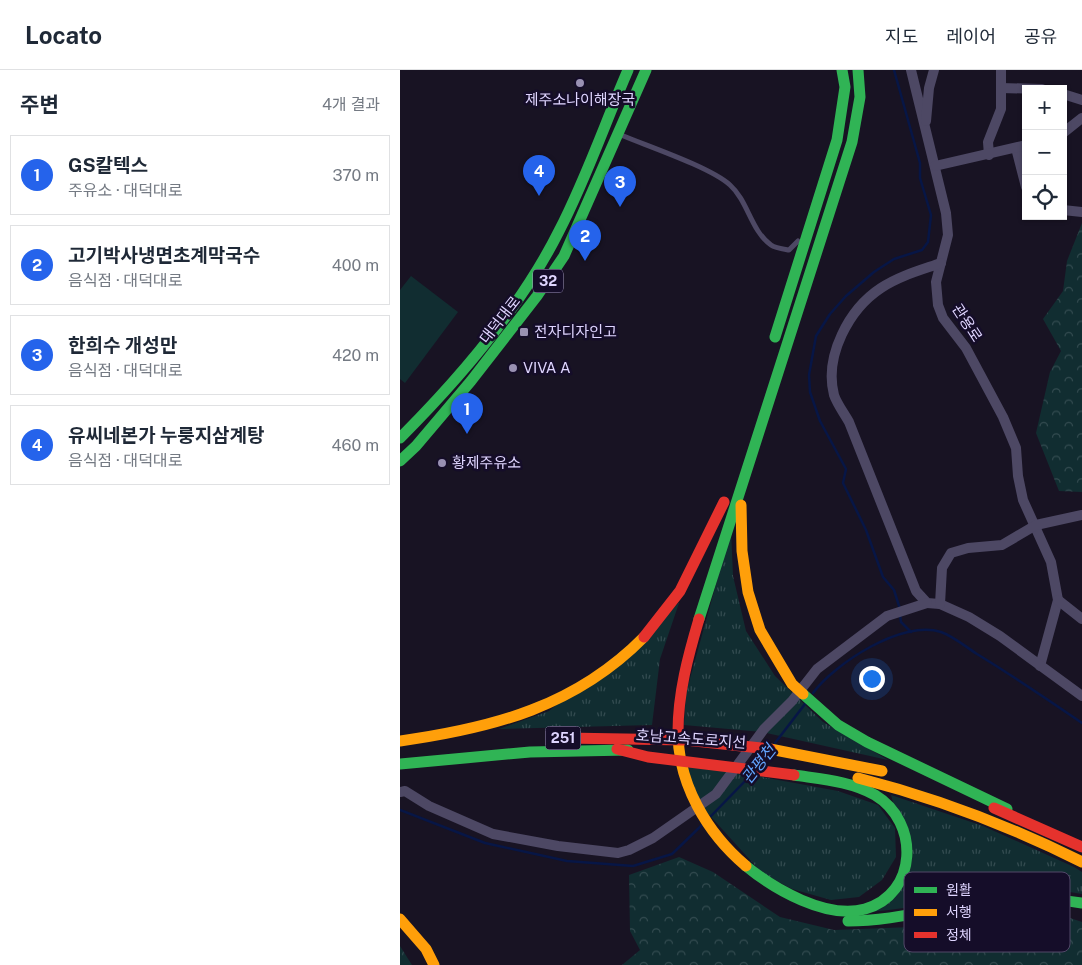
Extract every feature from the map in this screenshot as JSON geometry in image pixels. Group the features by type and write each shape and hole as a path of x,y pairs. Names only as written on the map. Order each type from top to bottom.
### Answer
{"main road":[{"name":"대덕대로","path":"400,438 419,419 490,336 533,278 560,230 628,70"},
{"name":"대덕대로","path":"400,461 416,446 465,387 537,296 564,256 646,70"},
{"path":"771,351 837,140 845,87 842,70"},
{"path":"672,717 687,658 852,142 860,97 861,81 858,70"},
{"path":"746,470 742,494 741,531 748,592 760,630 792,684 838,725 867,742 1059,834 1082,847"},
{"path":"733,474 678,655 669,752 677,782 690,815 735,872 764,893 811,914 837,921 860,922 904,916"},
{"path":"400,741 434,737 508,721 553,704 606,672 636,644 667,610 699,556 724,502"},
{"name":"호남고속도로지선","path":"557,738 646,737 727,743 793,752 898,775"},
{"path":"400,751 443,746"},
{"name":"호남고속도로지선","path":"400,764 530,752 617,749 778,768 833,772 894,787 953,806 1036,840 1082,862"},
{"path":"709,837 755,873 786,892 815,904 842,910 861,910 879,903 888,896 901,876 909,848 905,827 895,811 867,790 778,768"},
{"path":"931,786 1008,813 1059,834"},
{"path":"400,919 426,949 434,965"}],"street":[{"name":"관용로","path":"911,70 926,137 935,166 948,235 936,282 938,305 943,318 966,348 1003,417 1016,448 1018,476 1023,500 1036,525 1051,562 1058,600"},
{"path":"926,137 926,112 929,88 934,70"},
{"path":"989,155 988,142 1001,109 1001,70"},
{"path":"914,88 929,88"},
{"path":"1001,88 1022,89"},
{"path":"1067,95 1082,100"},
{"path":"1067,130 1082,118"},
{"path":"935,166 1021,147 1024,175"},
{"path":"1067,210 1082,212"},
{"path":"924,604 916,591 849,422 834,395 833,379 835,353 841,335 868,299 882,288 914,272 941,263"},
{"path":"940,604 942,568 951,553 968,548 1002,545 1036,525 1082,515"},
{"path":"1040,666 1058,600 1082,619"},
{"path":"400,792 405,790 429,806 493,834 558,846 618,853 629,850 653,838 716,794 764,729 792,701 817,669 887,616 924,604 940,604 969,617 1082,696"}],"lane":[{"path":"619,134 702,169 729,184 744,200 760,235 772,246 789,250 810,228"}],"green space":[{"path":"1082,223 1082,492 1059,491 1036,433 1050,372 1061,351 1043,319 1063,291 1067,261"},
{"path":"411,276 458,312 405,383 400,379 400,290"},
{"path":"731,530 733,576 746,631 775,676 823,722 888,760 762,732 684,725 686,693"},
{"path":"679,603 660,659 652,725 499,729 549,711"},
{"path":"684,763 731,768 714,792 699,800"},
{"path":"735,772 838,791 878,805 895,828 896,857 882,880 859,897 831,900 792,889 762,873 702,807"},
{"path":"891,795 983,826 1074,867 1082,872 1082,894 1070,893 1070,872 904,872 904,908 868,912 910,864"},
{"path":"679,857 713,872 780,917 834,930 904,927 904,952 1070,952 1070,918 1082,922 1082,965 622,965 640,950 630,931 629,875"},
{"path":"400,946 412,965 400,965"}],"waterway":[{"path":"894,70 920,163 920,178 931,215 928,242 922,250 894,259 874,272 846,296 830,314 816,336 809,375 810,392 820,421 846,469 843,483 866,530 883,577 894,590 900,609"},
{"path":"900,615 901,622 911,632"},
{"name":"관평천","path":"813,693 837,669 871,647 889,638 908,632 925,630 941,632 955,639 1082,723"},
{"name":"관평천","path":"775,743 805,704"},
{"name":"관평천","path":"711,816 749,777"},
{"name":"관평천","path":"400,810 485,843 567,861 633,866 672,854 702,825"}],"traffic: fast":[{"path":"400,438 445,391 488,340 544,259 578,191 628,70"},
{"path":"400,461 416,446 471,381 537,296 564,256 646,70"},
{"path":"775,337 837,140 845,87 842,70"},
{"path":"699,619 852,142 860,97 858,70"},
{"path":"803,694 838,725 867,742 1007,809"},
{"path":"400,764 530,752 628,750"},
{"path":"746,866 786,893 818,906 834,910 850,911 865,909 882,901 895,889 903,873 907,856 906,839 900,822 890,807 866,790 835,781 794,775"},
{"path":"1070,901 1082,903"},
{"path":"848,921 904,916"}],"traffic: slow":[{"path":"741,505 742,551 748,592 760,630 792,684 803,694"},
{"path":"400,741 468,729 501,721 532,710 562,697 590,681 618,661 644,637"},
{"path":"678,732 683,770 697,806 719,838 746,866"},
{"path":"770,749 882,771"},
{"path":"858,778 916,794 972,814 1028,836 1082,862"},
{"path":"400,919 426,949 434,965"}],"traffic: jam":[{"path":"644,637 680,591 724,502"},
{"path":"678,732 682,689 699,619"},
{"path":"565,738 685,740 770,749"},
{"path":"617,749 648,757 794,775"},
{"path":"994,808 1082,847"}],"place":[{"name":"제주소나이해장국","path":"580,83"},
{"name":"유씨네본가 누룽지삼계탕","path":"539,196"},
{"name":"한희수 개성만","path":"620,207"},
{"name":"고기박사냉면초계막국수","path":"585,261"},
{"name":"전자디자인고","path":"524,332"},
{"name":"VIVA A","path":"513,368"},
{"name":"GS칼텍스","path":"467,434"},
{"name":"황제주유소","path":"442,463"}]}
